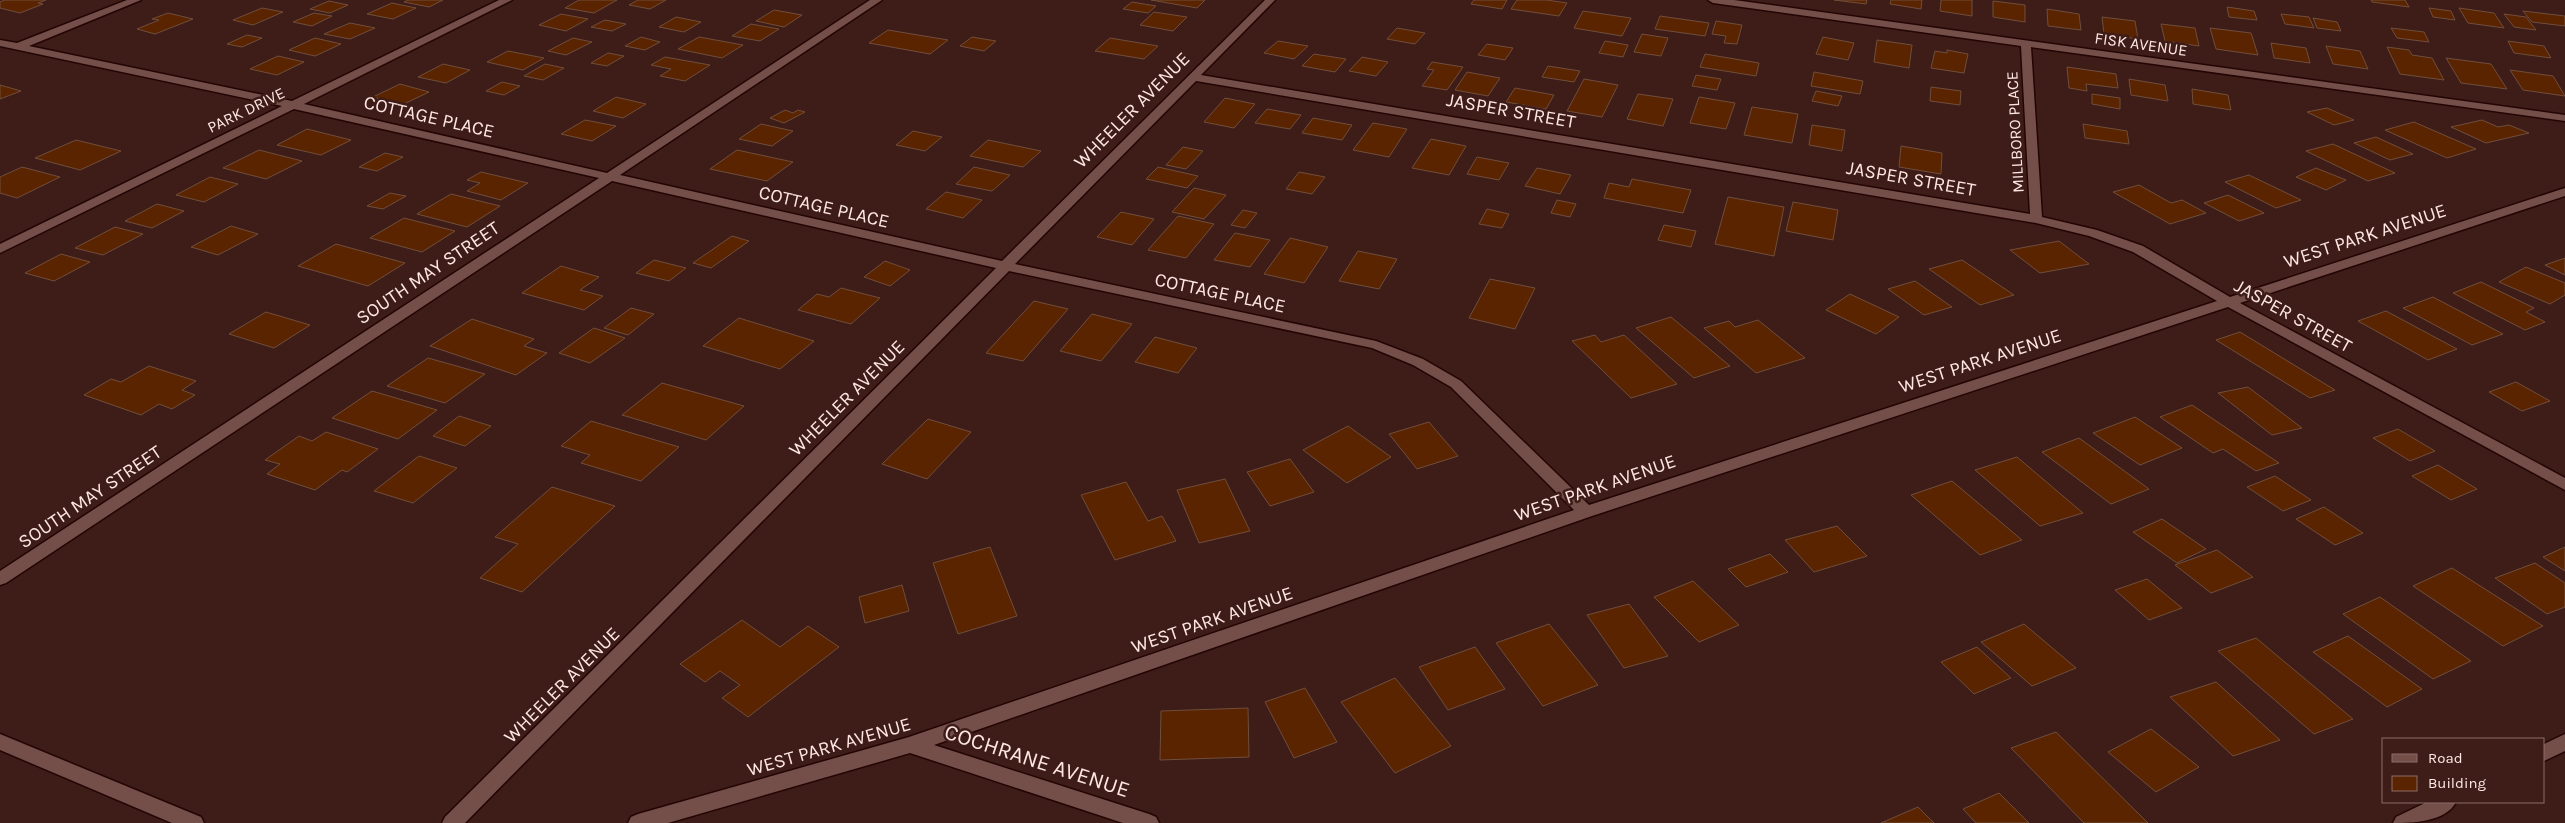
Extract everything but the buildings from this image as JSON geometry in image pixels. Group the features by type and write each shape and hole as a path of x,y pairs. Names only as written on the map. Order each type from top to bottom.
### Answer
{"street":[{"path":"16,47 136,0"},
{"name":"PARK DRIVE","path":"0,249 507,0"},
{"name":"SOUTH MAY STREET","path":"0,579 877,0"},
{"name":"WHEELER AVENUE","path":"452,823 1270,0"},
{"name":"FISK AVENUE","path":"1713,0 2565,118"},
{"name":"COTTAGE PLACE","path":"0,43 293,105 1005,266 1376,345 1418,362 1456,384 1586,512"},
{"name":"MILLBORO PLACE","path":"2026,43 2036,219"},
{"name":"JASPER STREET","path":"1193,77 2036,219 2093,233 2138,249 2226,301 2565,484"},
{"name":"WEST PARK AVENUE","path":"638,823 910,745 1586,512 2226,301 2565,192"},
{"path":"0,742 194,823"},
{"path":"2545,752 2565,742"},
{"name":"COCHRANE AVENUE","path":"910,745 1149,823"},
{"path":"2403,823 2444,803"}]}
